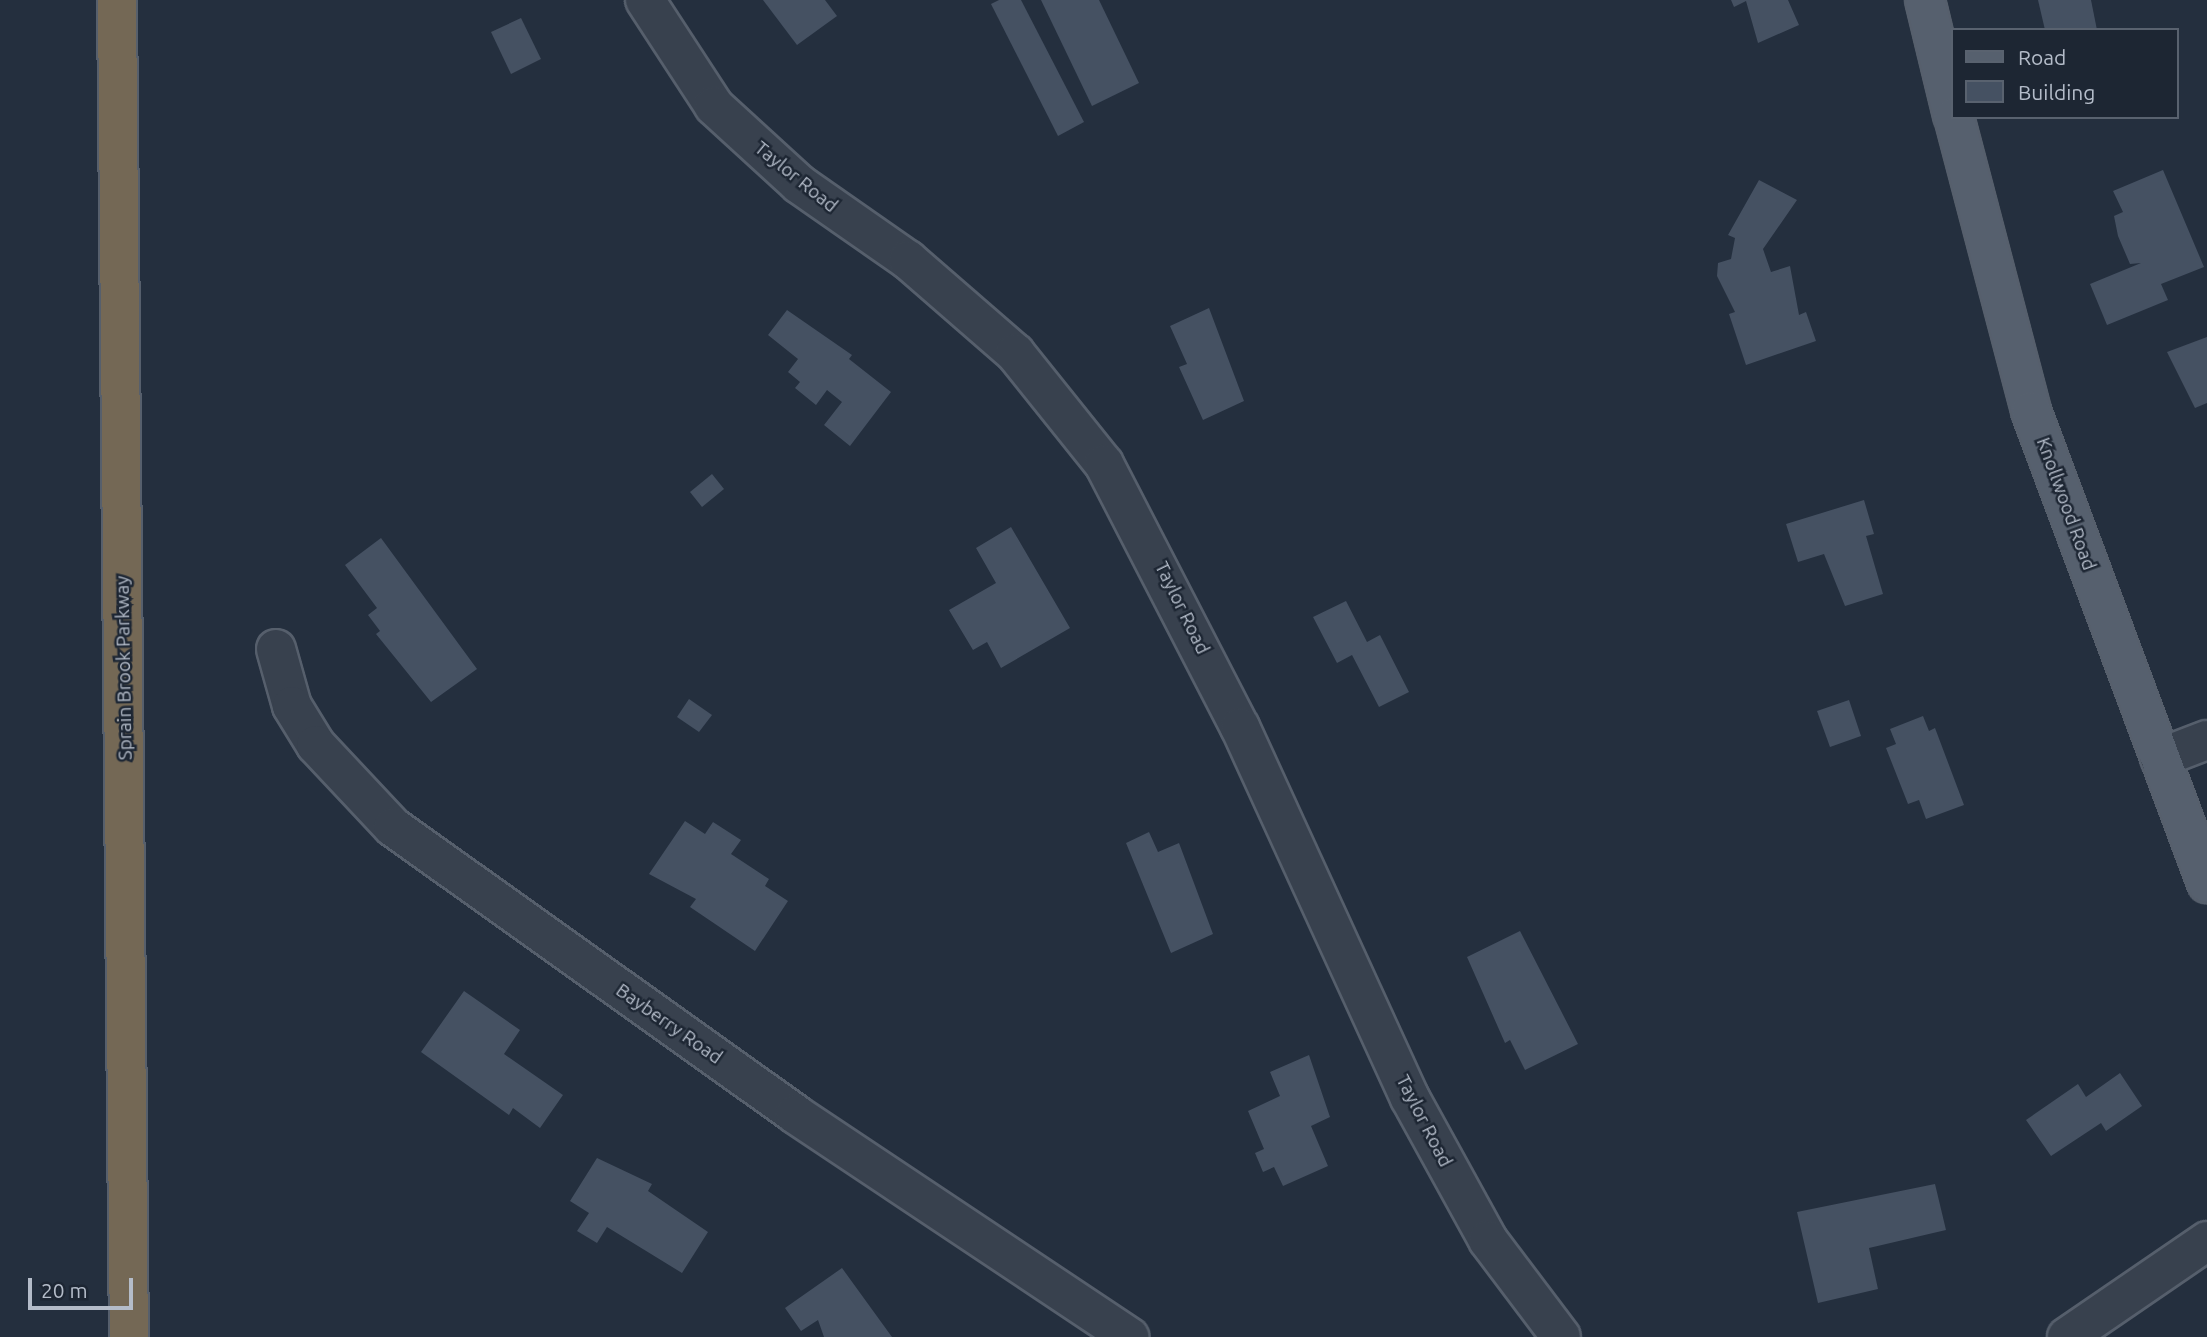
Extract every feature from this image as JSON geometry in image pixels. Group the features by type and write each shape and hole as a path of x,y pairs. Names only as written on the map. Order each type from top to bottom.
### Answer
{"highway":[{"name":"Sprain Brook Parkway","path":"117,0 130,1337"},
{"path":"118,107 127,0"}],"main road":[{"name":"Knollwood Road","path":"1925,0 1952,112"},
{"name":"Knollwood Road","path":"1954,119 2031,411 2207,883"}],"street":[{"name":"Taylor Road","path":"645,0 714,106 799,184 908,260 1015,353 1104,464 1240,727 1410,1098 1488,1240 1560,1337"},
{"name":"Bayberry Road","path":"276,649 292,706 316,746 393,827 795,1114 1129,1337"},
{"path":"2160,758 2207,740"},
{"path":"2067,1337 2207,1241"}],"building":[{"path":"763,0 825,0 837,16 797,45"},
{"path":"999,0 1021,0 1084,122 1058,136 991,4"},
{"path":"1041,0 1099,0 1139,83 1092,106"},
{"path":"1731,0 1788,0 1799,25 1758,43 1746,1 1734,7"},
{"path":"2038,0 2091,0 2097,28 2045,28"},
{"path":"521,18 541,59 511,74 491,32"},
{"path":"2163,170 2204,267 2161,284 2168,300 2107,325 2090,284 2141,263 2130,264 2118,236 2114,216 2123,212 2113,191"},
{"path":"1759,180 1797,200 1763,249 1771,272 1790,266 1799,315 1806,312 1816,341 1746,365 1729,314 1735,312 1717,276 1718,263 1731,259 1735,238 1728,235"},
{"path":"1209,308 1244,401 1203,420 1179,367 1187,364 1170,326"},
{"path":"787,310 852,355 849,359 891,392 850,446 824,425 842,402 827,390 816,405 795,388 800,382 788,372 798,359 768,335"},
{"path":"2207,337 2207,403 2195,408 2167,352"},
{"path":"712,474 724,489 702,507 690,492"},
{"path":"1864,500 1874,534 1866,536 1883,594 1845,606 1824,554 1798,562 1786,524"},
{"path":"1011,527 1070,628 1001,668 987,642 973,650 949,610 996,583 976,548"},
{"path":"381,538 477,669 431,702 376,634 380,631 368,615 377,608 345,565"},
{"path":"1346,601 1367,642 1380,635 1409,692 1379,707 1352,655 1337,663 1313,617"},
{"path":"689,699 712,715 699,732 677,717"},
{"path":"1849,700 1861,736 1830,747 1817,711"},
{"path":"1923,716 1929,731 1935,728 1964,805 1926,819 1919,800 1908,804 1886,748 1896,744 1890,729"},
{"path":"685,821 705,834 713,822 741,840 731,854 769,879 765,886 788,901 755,951 690,907 696,899 649,874"},
{"path":"1149,832 1158,852 1179,843 1213,934 1171,953 1126,843"},
{"path":"1520,931 1578,1044 1525,1070 1510,1040 1505,1043 1467,957"},
{"path":"464,991 520,1030 504,1054 563,1095 540,1128 513,1108 509,1115 421,1052"},
{"path":"1309,1055 1330,1117 1311,1126 1328,1166 1283,1186 1274,1167 1263,1172 1255,1153 1264,1149 1248,1111 1280,1096 1270,1072"},
{"path":"2120,1073 2142,1106 2106,1131 2101,1123 2051,1156 2026,1120 2078,1084 2086,1097"},
{"path":"597,1158 652,1184 648,1191 708,1232 682,1273 607,1227 597,1243 577,1231 589,1213 570,1201"},
{"path":"1935,1184 1946,1230 1869,1248 1878,1289 1818,1303 1797,1212"},
{"path":"842,1268 892,1337 824,1337 818,1320 801,1331 785,1308"}]}
